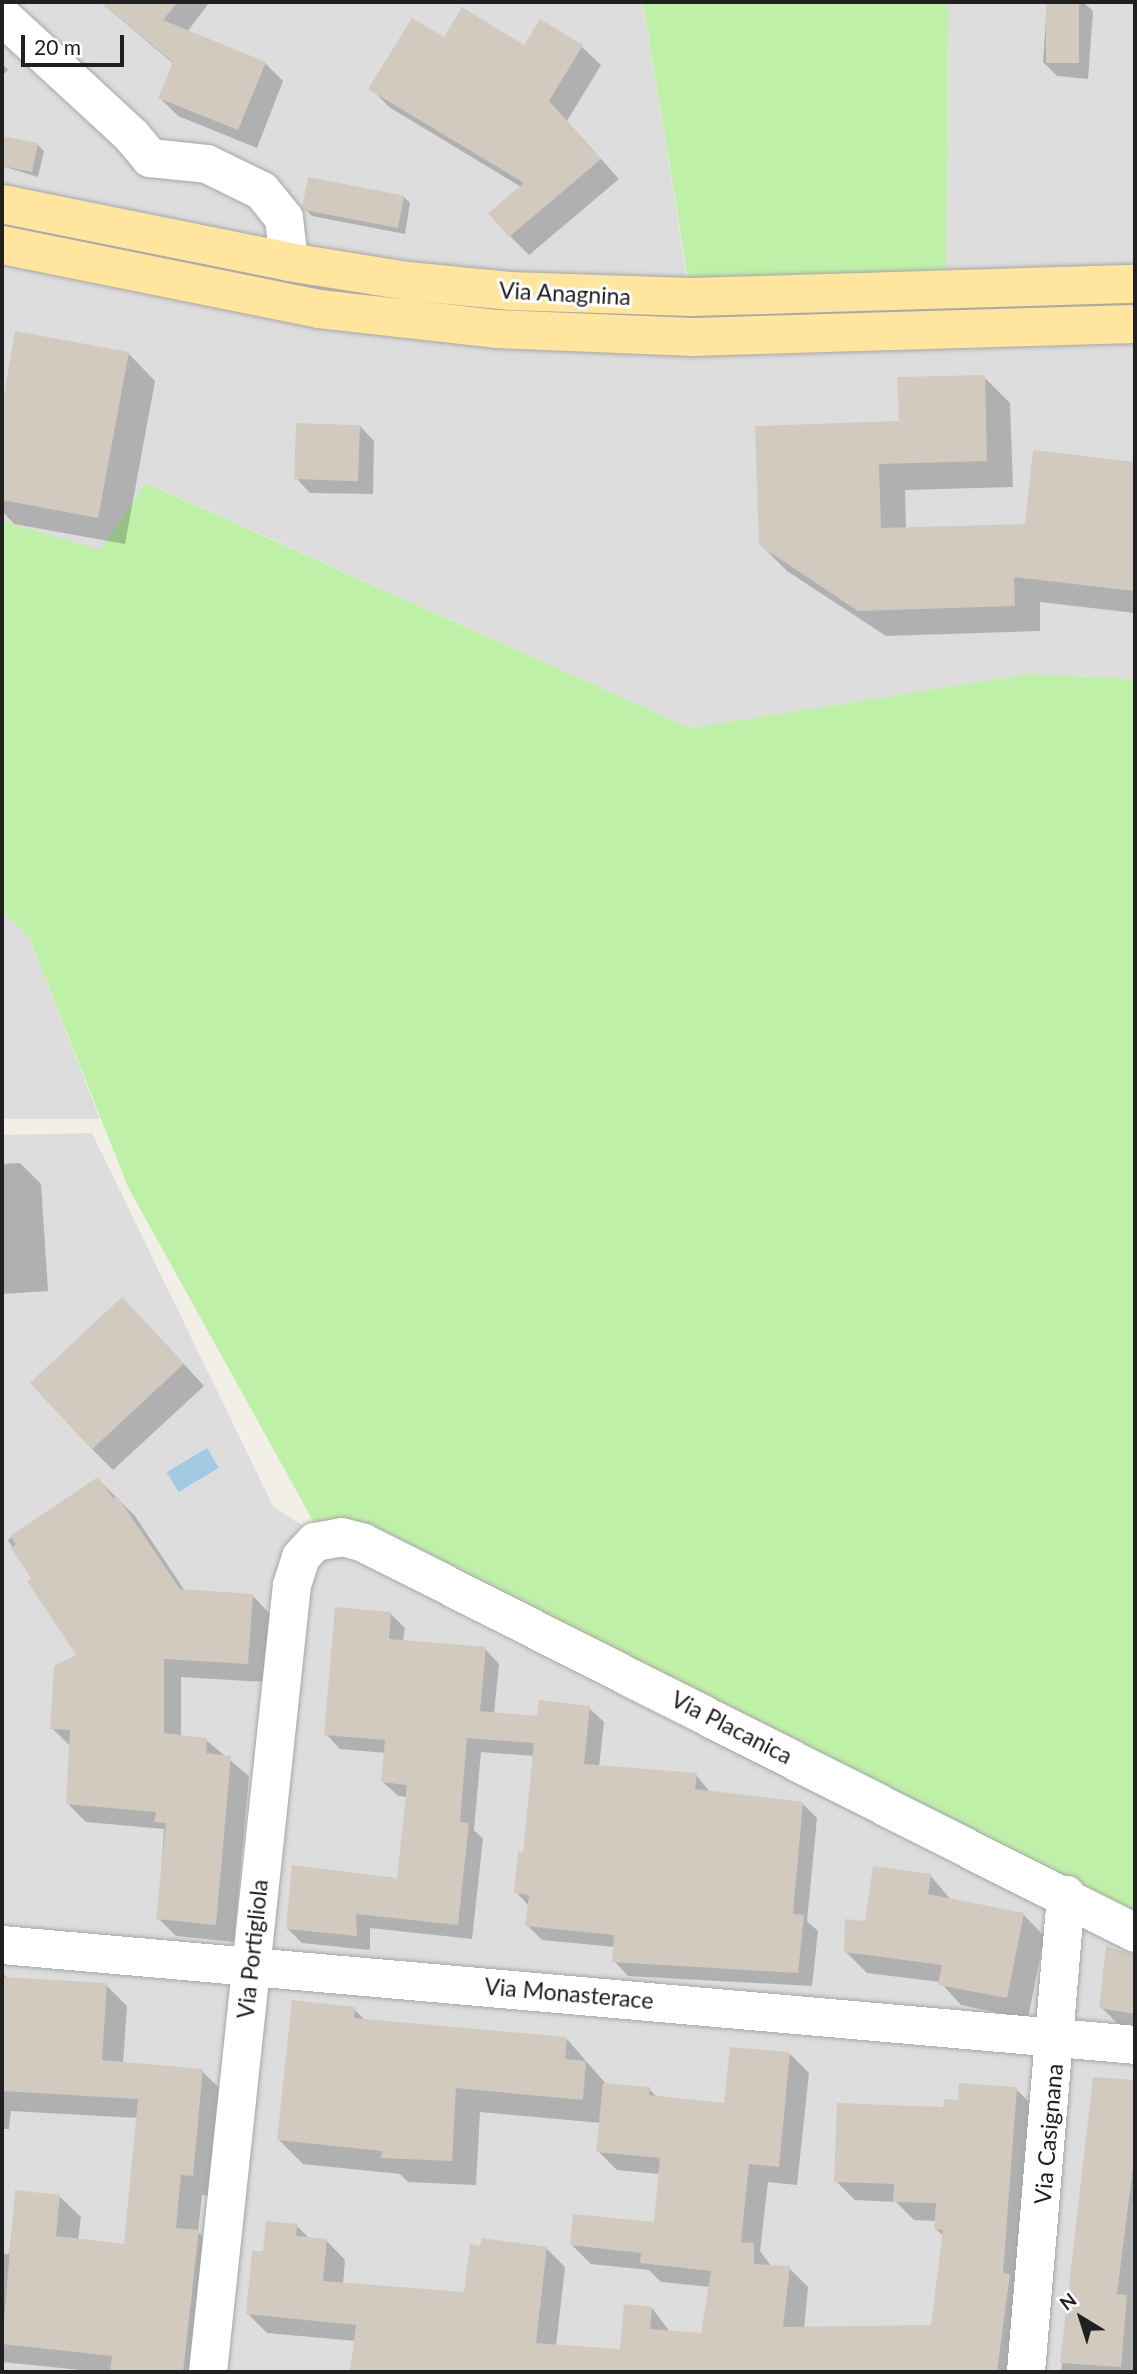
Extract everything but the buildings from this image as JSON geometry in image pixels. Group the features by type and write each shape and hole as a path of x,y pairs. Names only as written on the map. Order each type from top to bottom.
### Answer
{"main road":[{"name":"Via Anagnina","path":"2,204 289,262 458,287 653,297 1135,284"},
{"name":"Via Anagnina","path":"2,245 319,309 496,329 693,337 1135,324"}],"street":[{"path":"2,16 131,135 150,158 206,164 262,191 284,218 289,262"},
{"name":"Via Placanica","path":"323,1539 342,1537 364,1543 1066,1895 1135,1933"},
{"name":"Via Portigliola","path":"208,2372 292,1585 301,1557 323,1539"},
{"name":"Via Casignana","path":"1026,2372 1057,2038 1066,1895"},
{"name":"Via Monasterace","path":"2,1945 250,1964 1135,2045"}],"shaded area":[{"path":"2,2 643,2 690,296 946,292 948,2 1135,2 1135,679 1029,674 690,728 147,483 100,551 2,521"},
{"path":"2,913 16,920 29,937 100,1119 2,1119"},
{"path":"92,1133 273,1506 323,1539 1135,1953 1135,2372 2,2372 2,1135"}],"green space":[{"path":"643,2 948,2 946,292 691,297"},
{"path":"146,483 690,728 1029,674 1135,679 1135,1933 323,1539 128,1187 29,937 2,912 2,521 100,550"}],"water":[{"path":"207,1448 219,1468 179,1492 167,1472"}]}
